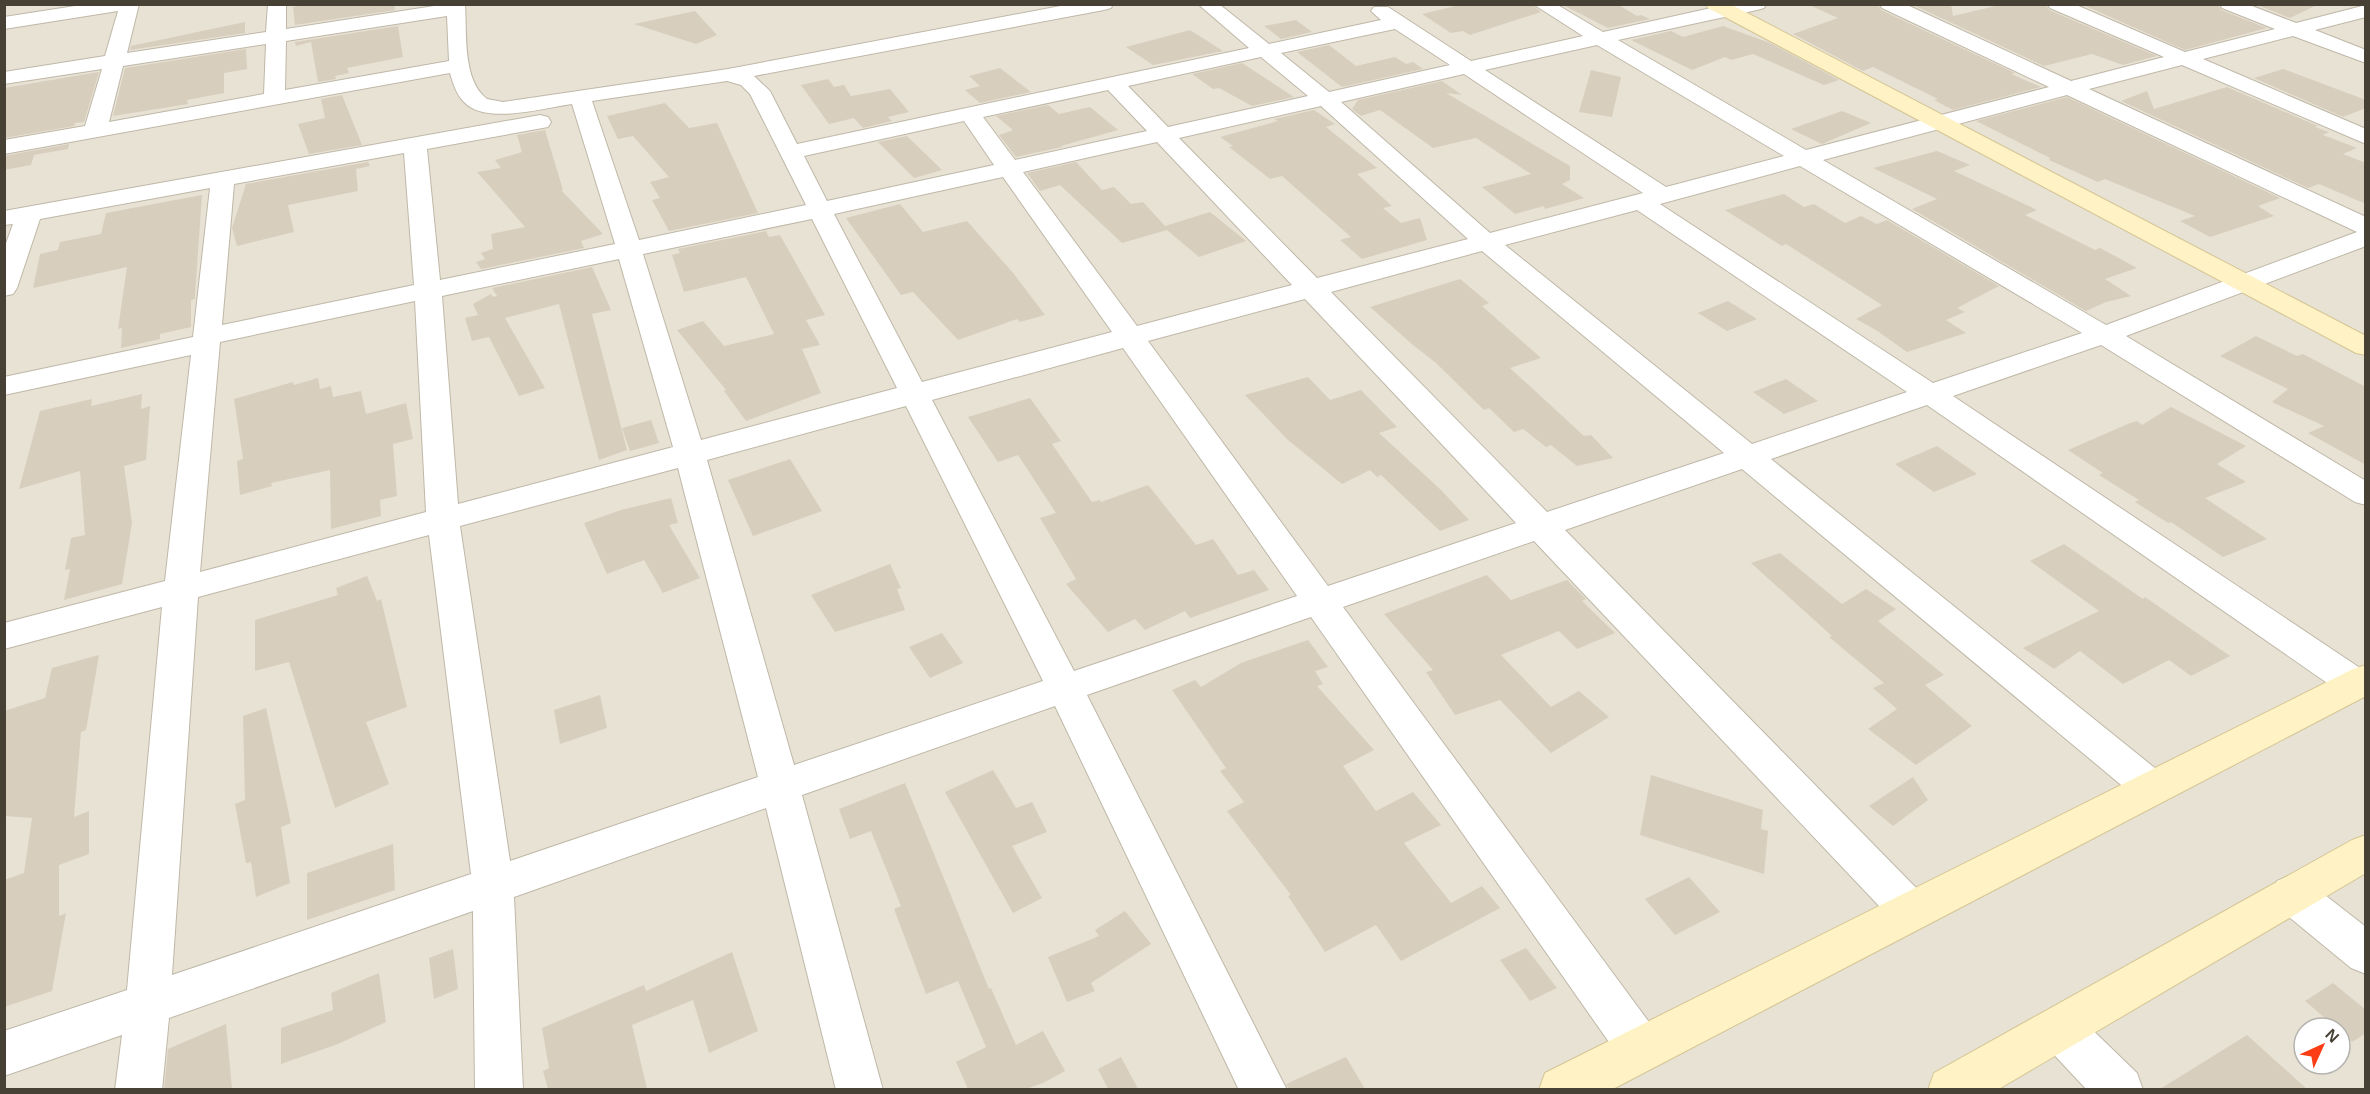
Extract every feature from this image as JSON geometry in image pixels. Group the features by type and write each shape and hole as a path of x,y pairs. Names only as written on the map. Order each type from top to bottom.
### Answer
{"street":[{"path":"4,23 130,4 95,131"},
{"path":"274,98 277,4"},
{"path":"4,218 416,145 583,105 728,75 1051,9 1104,4"},
{"path":"1207,4 1325,99 1486,242 2152,788"},
{"path":"1371,4 1468,68 1930,394 2361,682 1562,1089"},
{"path":"1542,4 2104,334 2366,495"},
{"path":"4,386 428,290 819,210 1468,68 1599,39 1721,8 1757,4"},
{"path":"1889,4 2366,227"},
{"path":"2057,4 2366,136"},
{"path":"2229,4 2366,57"},
{"path":"4,78 277,37 456,7 460,65 467,91 478,104 503,108 583,105"},
{"path":"1721,8 2366,347"},
{"path":"4,636 1801,158 2366,11"},
{"path":"790,152 1398,22"},
{"path":"4,147 460,65"},
{"path":"728,75 748,81 759,91 1065,688 1264,1089"},
{"path":"1113,83 1911,911"},
{"path":"583,105 631,249 690,454 860,1089"},
{"path":"969,113 1641,1049"},
{"path":"416,145 428,290 442,520 493,885 499,1089"},
{"path":"138,1089 148,1005 181,589 223,179"},
{"path":"4,288 29,214"},
{"path":"4,1054 1065,688 2104,334 2366,237"},
{"path":"1951,1089 2366,852"},
{"path":"2292,894 2366,954"},
{"path":"2059,1028 2120,1089"}],"shaded area":[{"path":"5,5 2365,5 2365,1089 5,1090"}],"building":[{"path":"308,4 394,4 395,10 295,25 293,7"},
{"path":"1464,4 1531,4 1541,12 1470,35 1463,31 1451,33 1422,14"},
{"path":"1561,4 1617,4 1637,16 1641,15 1650,19 1608,28"},
{"path":"1807,4 1878,4 1881,10 2041,87 1953,110 1934,100 1938,99 1873,67 1863,71 1793,34 1838,18"},
{"path":"1911,4 1951,4 1953,16 2004,4 2046,4 2049,10 2157,56 2123,65 2092,54 2044,66"},
{"path":"2081,4 2218,4 2221,10 2267,28 2185,50"},
{"path":"2255,4 2319,4 2290,18"},
{"path":"695,11 717,35 696,44 634,24"},
{"path":"1296,20 1312,32 1281,39 1264,26"},
{"path":"245,22 245,33 130,50 131,46"},
{"path":"398,26 403,57 347,68 349,73 335,76 336,79 318,82 311,42 296,46 295,42"},
{"path":"1723,26 1770,43 1839,80 1824,85 1753,54 1731,60 1725,57 1692,70 1631,40 1671,31 1683,37"},
{"path":"1190,30 1223,51 1153,65 1126,47"},
{"path":"1329,45 1356,66 1395,57 1406,64 1413,62 1423,69 1342,87 1297,52"},
{"path":"246,49 247,69 224,73 224,93 187,100 188,104 113,116 125,68"},
{"path":"1242,63 1294,97 1252,106 1219,88 1213,89 1192,74"},
{"path":"1000,68 1031,92 980,103 965,90 980,86 969,76"},
{"path":"2283,69 2366,100 2366,108 2343,117 2254,78"},
{"path":"1591,70 1621,77 1612,117 1579,112"},
{"path":"99,72 84,122 75,123 74,126 4,138 4,88"},
{"path":"828,79 834,87 844,85 851,96 890,89 909,112 888,117 892,121 863,128 854,118 829,124 801,85"},
{"path":"1442,81 1462,95 1446,93 1570,166 1570,180 1562,184 1584,198 1545,209 1544,206 1515,214 1482,187 1531,174 1476,138 1433,148 1380,110 1361,116 1352,109 1358,100"},
{"path":"2227,87 2318,126 2315,127 2329,132 2323,135 2357,148 2343,154 2366,163 2366,204 2319,184 2308,188 2121,101 2147,91 2154,109"},
{"path":"342,95 362,145 309,154 298,124 325,118 321,99"},
{"path":"2067,97 2280,198 2258,206 2274,216 2210,237 2180,221 2195,216 2105,179 2098,182 2049,160 2050,158 1976,121"},
{"path":"665,103 689,128 717,123 758,213 669,231 652,200 660,198 650,182 669,177 633,136 618,139 607,116"},
{"path":"1048,105 1059,114 1090,107 1118,130 1062,147 1016,157 999,135 1013,130 996,116"},
{"path":"1314,110 1335,124 1326,127 1377,168 1357,174 1392,206 1383,208 1401,223 1420,218 1427,240 1362,259 1340,240 1351,237 1282,176 1270,179 1229,147 1233,146 1220,137 1278,121 1274,119"},
{"path":"1842,111 1871,123 1822,144 1791,129"},
{"path":"545,130 563,190 561,190 603,234 581,241 584,248 481,269 476,262 485,259 481,253 493,249 491,234 525,227 477,172 501,168 495,160 522,152 517,135"},
{"path":"907,136 942,170 914,178 878,142"},
{"path":"69,144 68,149 34,155 31,165 4,170 4,156"},
{"path":"1937,151 1970,165 1954,171 2037,210 2025,215 2095,250 2100,248 2137,268 2105,279 2131,296 2106,302 2086,311 1912,209 1937,199 1873,168"},
{"path":"368,162 370,166 356,169 358,191 288,205 294,232 237,246 232,228 246,184"},
{"path":"1076,162 1102,190 1114,187 1131,204 1143,202 1165,226 1210,212 1246,241 1199,257 1167,230 1122,243 1060,185 1040,191 1027,173"},
{"path":"1784,194 1804,207 1814,204 1845,223 1861,216 1877,224 1887,220 1999,286 1957,308 1965,312 1946,320 1966,333 1907,352 1856,319 1882,305 1786,244 1782,246 1725,210"},
{"path":"202,195 195,299 191,300 191,327 160,334 160,339 121,348 122,328 118,329 127,267 33,288 40,254 58,250 60,242 101,234 106,213"},
{"path":"900,204 923,232 967,221 1014,274 1045,315 1020,322 1017,319 958,340 913,292 901,295 846,218"},
{"path":"766,231 769,237 780,235 825,315 806,320 820,345 802,349 821,393 746,421 724,391 726,390 677,330 703,321 724,346 774,334 746,277 684,292 672,255 680,253 678,249"},
{"path":"592,267 611,310 592,314 627,450 599,460 559,304 505,318 545,388 519,396 489,337 472,341 465,318 478,315 473,304 491,294 493,297 497,296 492,288"},
{"path":"1460,279 1489,303 1482,306 1541,358 1510,368 1584,436 1591,435 1613,458 1577,466 1551,445 1546,447 1523,429 1514,432 1489,408 1484,410 1436,363 1370,307"},
{"path":"1728,301 1757,319 1727,331 1698,313"},
{"path":"2256,336 2297,356 2303,354 2366,387 2366,465 2308,433 2324,426 2272,402 2288,389 2220,356"},
{"path":"1308,377 1330,400 1361,390 1397,427 1379,433 1441,490 1469,520 1440,531 1381,475 1377,477 1370,470 1342,484 1288,440 1245,395"},
{"path":"318,378 320,389 331,386 333,397 361,391 366,414 406,403 413,439 393,444 397,496 380,500 381,516 331,529 330,470 271,483 272,486 240,495 237,461 243,459 234,399 293,382 294,385"},
{"path":"1786,379 1818,401 1784,414 1753,392"},
{"path":"142,394 141,409 150,406 146,460 124,466 132,523 122,584 64,600 70,569 65,570 71,538 85,535 80,471 19,489 40,411 92,399 91,406"},
{"path":"1030,398 1061,441 1052,444 1092,502 1100,500 1101,502 1148,485 1196,545 1213,539 1238,575 1254,570 1269,590 1190,618 1185,611 1145,630 1135,619 1108,632 1066,584 1076,579 1040,518 1056,513 1018,455 998,462 968,417"},
{"path":"2171,407 2246,446 2217,464 2246,482 2205,498 2267,539 2223,557 2171,522 2168,523 2135,502 2139,500 2099,475 2103,473 2068,450 2130,423 2137,421 2142,425"},
{"path":"651,420 659,443 630,451 622,428"},
{"path":"1937,446 1977,474 1934,492 1895,464"},
{"path":"790,459 822,511 753,536 728,480"},
{"path":"671,498 678,523 669,525 700,578 663,593 644,560 607,574 584,523 621,510"},
{"path":"2064,544 2230,656 2191,676 2169,660 2123,684 2080,651 2054,669 2023,648 2099,611 2030,561"},
{"path":"1780,553 1842,604 1866,589 1896,609 1878,621 1944,675 1925,685 1972,726 1916,765 1868,729 1897,709 1873,688 1884,683 1829,637 1832,636 1751,563"},
{"path":"890,564 901,588 897,589 905,610 835,632 811,595"},
{"path":"1487,575 1511,600 1567,580 1586,599 1582,601 1615,633 1577,649 1559,631 1501,655 1551,707 1579,691 1609,717 1551,753 1500,700 1455,715 1426,672 1433,670 1384,614"},
{"path":"367,576 377,601 381,599 407,707 366,722 389,784 335,808 289,662 255,671 255,620 338,595 336,588"},
{"path":"942,633 963,663 930,678 909,647"},
{"path":"1308,640 1328,667 1315,671 1323,684 1317,686 1374,750 1343,766 1376,811 1413,792 1441,825 1404,843 1451,903 1482,886 1500,908 1401,961 1376,925 1325,952 1288,896 1291,895 1227,811 1244,802 1220,771 1226,768 1172,690 1195,680 1201,687 1241,663"},
{"path":"99,655 86,730 81,732 74,817 89,811 89,854 59,865 59,916 66,913 52,991 4,1007 4,880 24,873 32,818 4,816 4,711 45,698 52,668"},
{"path":"600,695 607,728 560,744 554,710"},
{"path":"266,708 291,823 281,827 290,883 256,897 251,862 246,863 235,804 245,800 243,716"},
{"path":"993,770 1016,808 1032,802 1047,832 1012,846 1042,898 1013,913 945,792"},
{"path":"1651,775 1763,810 1761,829 1768,831 1764,874 1640,835"},
{"path":"1913,777 1928,800 1893,826 1869,806"},
{"path":"905,783 989,989 991,988 1016,1045 1043,1031 1065,1071 1043,1083 1026,1089 968,1089 956,1062 986,1047 958,981 926,994 894,909 901,906 871,831 850,839 839,809"},
{"path":"393,844 395,890 307,920 307,873"},
{"path":"1689,877 1720,912 1675,935 1645,899"},
{"path":"1125,911 1151,944 1091,983 1095,991 1067,1002 1048,957 1099,936 1095,930"},
{"path":"1526,948 1557,988 1530,1001 1500,960"},
{"path":"453,949 458,989 434,999 429,958"},
{"path":"732,952 758,1031 709,1053 693,1000 632,1025 647,1089 548,1089 543,1071 549,1068 542,1028 644,985 646,991"},
{"path":"379,973 386,1022 338,1044 281,1064 281,1028 333,1010 331,993"},
{"path":"2333,983 2366,1010 2366,1033 2352,1042 2352,1016 2323,1016 2305,1001"},
{"path":"226,1024 232,1089 164,1089 168,1049"},
{"path":"2247,1035 2307,1089 2160,1089"},
{"path":"1121,1057 1138,1089 1108,1089 1098,1069"},
{"path":"1346,1057 1365,1089 1289,1089 1286,1084"}]}
